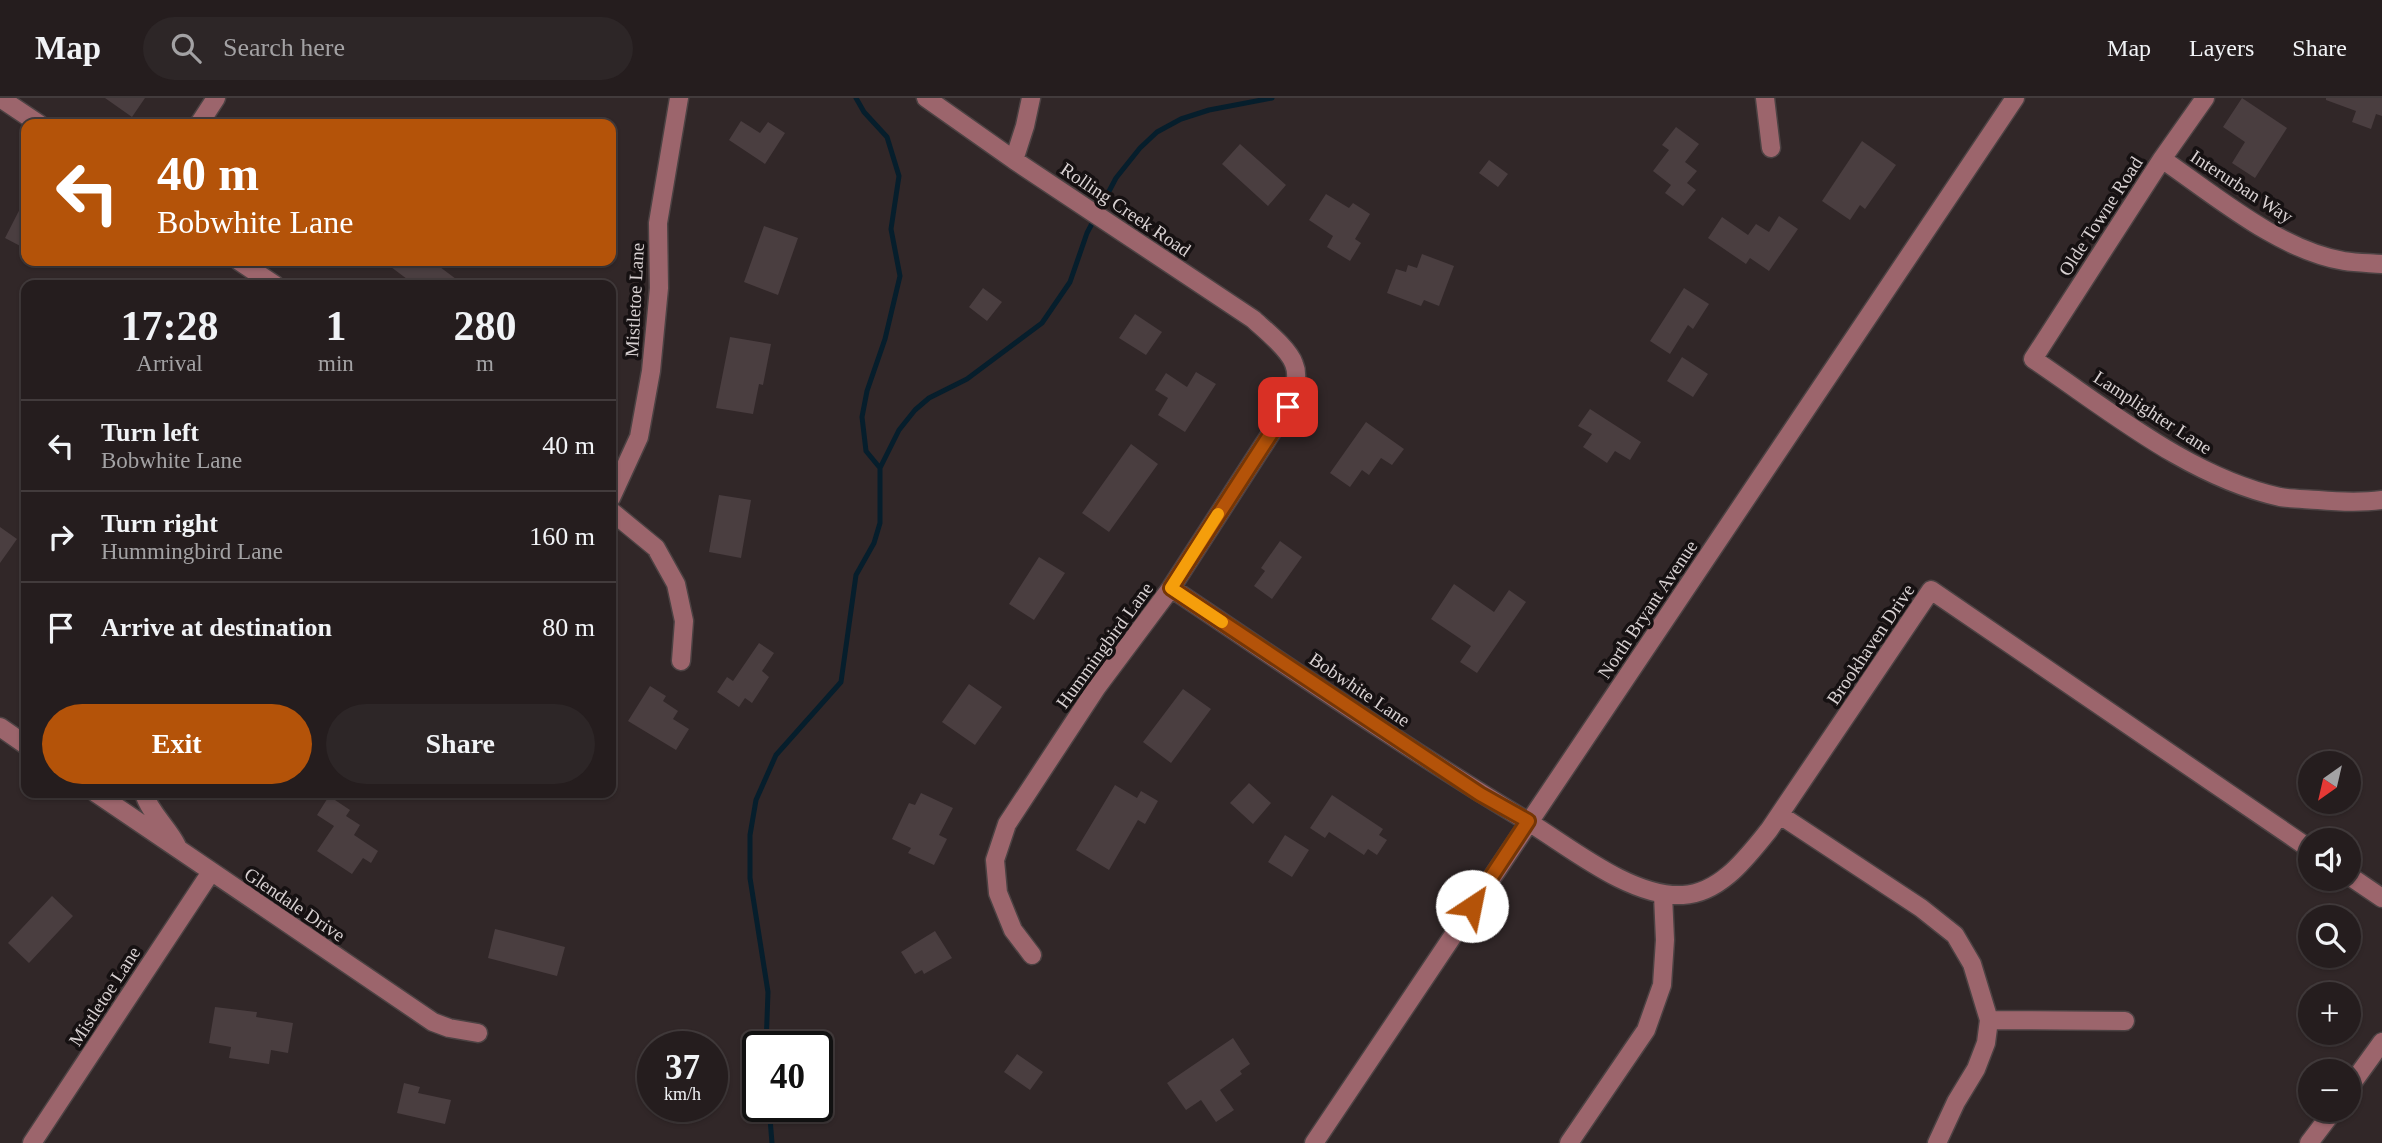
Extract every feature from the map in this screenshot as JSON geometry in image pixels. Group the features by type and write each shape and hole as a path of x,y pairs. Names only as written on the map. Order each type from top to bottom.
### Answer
{"street":[{"path":"1,98 32,119"},
{"path":"202,119 216,98"},
{"name":"Mistletoe Lane","path":"616,487 639,437 651,371 659,288 659,223 679,98"},
{"name":"Rolling Creek Road","path":"926,98 1253,319 1280,345 1294,364"},
{"path":"1014,160 1031,98"},
{"path":"1765,98 1771,148"},
{"name":"North Bryant Avenue","path":"1314,1143 2015,98"},
{"name":"Olde Towne Road","path":"2033,359 2162,159 2205,98"},
{"name":"Interurban Way","path":"2162,159 2249,219 2292,243 2343,260 2382,264"},
{"path":"246,266 268,280"},
{"name":"Lamplighter Lane","path":"2033,359 2161,445 2209,473 2282,497 2358,504 2382,500"},
{"name":"Hummingbird Lane","path":"1032,955 1013,930 998,893 995,860 1007,824 1097,687 1171,588 1288,407 1295,385 1294,364"},
{"path":"616,515 656,548 676,584 684,621 681,661"},
{"name":"Bobwhite Lane","path":"1171,588 1480,794 1528,821"},
{"name":"Brookhaven Drive","path":"1528,821 1633,884 1663,895 1686,895 1715,885 1743,862 1780,815 1931,590 2298,841"},
{"path":"0,727 21,742"},
{"name":"Glendale Drive","path":"103,798 433,1022 449,1028 478,1032"},
{"path":"145,798 146,803 170,832 179,850"},
{"path":"1780,815 1921,908 1955,935 1972,964 1989,1020 1986,1043 1976,1069 1956,1102 1937,1143"},
{"name":"Mistletoe Lane","path":"32,1143 211,872"},
{"path":"2361,884 2382,898"},
{"path":"1569,1143 1646,1030 1662,985 1665,940 1663,895"},
{"path":"1989,1020 2125,1021"},
{"path":"2361,1071 2382,1042"},
{"path":"2309,1143 2325,1122"}],"building":[{"path":"105,98 145,98 132,117"},
{"path":"2242,98 2287,128 2255,178 2232,163 2245,142 2223,127"},
{"path":"2326,98 2382,98 2382,116 2376,114 2371,129 2352,122 2356,111"},
{"path":"741,121 760,133 768,122 785,133 765,164 729,140"},
{"path":"1676,127 1699,144 1685,162 1697,171 1687,183 1696,190 1683,206 1665,193 1671,185 1653,171 1669,150 1662,145"},
{"path":"1862,141 1896,165 1865,209 1860,205 1850,220 1822,201"},
{"path":"1240,144 1286,185 1268,206 1222,164"},
{"path":"1489,160 1508,174 1498,187 1479,173"},
{"path":"1326,194 1349,208 1353,203 1370,214 1355,239 1361,243 1350,261 1327,247 1333,236 1309,220"},
{"path":"21,207 21,246 5,238"},
{"path":"1779,216 1798,229 1769,271 1750,258 1746,264 1708,238 1722,217 1748,235 1756,224 1769,232"},
{"path":"764,226 798,238 778,295 744,282"},
{"path":"1422,254 1454,266 1439,306 1424,300 1421,306 1387,293 1396,269 1406,272 1408,265 1417,268"},
{"path":"390,266 439,266 457,280 408,280"},
{"path":"983,288 1002,302 987,321 969,307"},
{"path":"1684,288 1709,304 1693,329 1688,325 1670,354 1650,341"},
{"path":"1135,314 1162,332 1146,355 1119,338"},
{"path":"730,337 771,344 763,385 759,384 753,414 716,408"},
{"path":"1682,357 1708,374 1693,397 1667,381"},
{"path":"1196,372 1216,384 1185,432 1158,415 1168,398 1155,390 1166,373 1187,387"},
{"path":"1590,409 1641,442 1630,460 1615,451 1607,463 1583,447 1592,434 1578,426"},
{"path":"1366,422 1404,449 1392,465 1381,458 1369,475 1362,470 1350,487 1330,473"},
{"path":"1131,444 1158,464 1109,532 1082,513"},
{"path":"719,495 751,500 741,558 709,552"},
{"path":"0,527 17,539 0,563"},
{"path":"1280,541 1302,557 1272,599 1254,586 1265,571 1261,568"},
{"path":"1039,557 1065,573 1034,620 1009,604"},
{"path":"1454,584 1494,612 1509,590 1526,602 1477,673 1460,662 1471,646 1431,619"},
{"path":"759,643 774,653 762,671 769,677 752,703 745,698 739,707 717,692 727,677 733,681"},
{"path":"969,684 1002,707 975,745 942,722"},
{"path":"650,686 666,696 663,701 678,711 673,719 689,729 676,750 628,721"},
{"path":"1183,689 1211,709 1171,763 1143,742"},
{"path":"1249,783 1271,803 1253,824 1230,803"},
{"path":"1115,785 1137,798 1141,791 1158,801 1145,824 1138,820 1109,870 1076,850"},
{"path":"921,793 953,808 939,835 947,839 934,865 908,853 911,848 892,839 909,803 915,805"},
{"path":"1332,795 1383,829 1379,835 1387,840 1377,855 1368,849 1364,855 1329,832 1325,838 1310,828"},
{"path":"328,798 350,810 346,816 360,825 354,835 378,851 371,863 363,858 352,874 317,851 334,826 317,815"},
{"path":"1285,835 1309,850 1292,877 1268,862"},
{"path":"52,896 73,916 29,963 8,943"},
{"path":"495,929 565,947 557,976 488,958"},
{"path":"935,931 952,958 924,974 922,970 915,974 901,952"},
{"path":"215,1007 257,1012 256,1017 293,1023 288,1053 271,1050 269,1064 229,1058 231,1047 209,1043"},
{"path":"1233,1038 1250,1064 1240,1071 1242,1074 1220,1090 1234,1110 1216,1122 1201,1100 1186,1110 1167,1083"},
{"path":"1017,1054 1043,1072 1030,1090 1004,1072"},
{"path":"404,1083 420,1087 418,1093 451,1100 445,1124 397,1113"}],"waterway":[{"path":"856,98 864,112 887,137 899,176 891,229 900,276 862,417 866,451 880,468"},
{"path":"767,1031 768,992 750,878 750,835 756,800 776,755 841,682 856,575 874,543 880,523 880,468 899,430 929,398 967,379 1042,323 1070,282 1087,233 1116,178 1157,132 1181,119 1209,110 1272,98"},
{"path":"770,1122 772,1143"}],"slow traffic":[{"path":"1218,514 1171,588 1222,622"}],"route":[{"path":"1288,407 1171,588 1480,794 1528,821 1472,906"}]}
